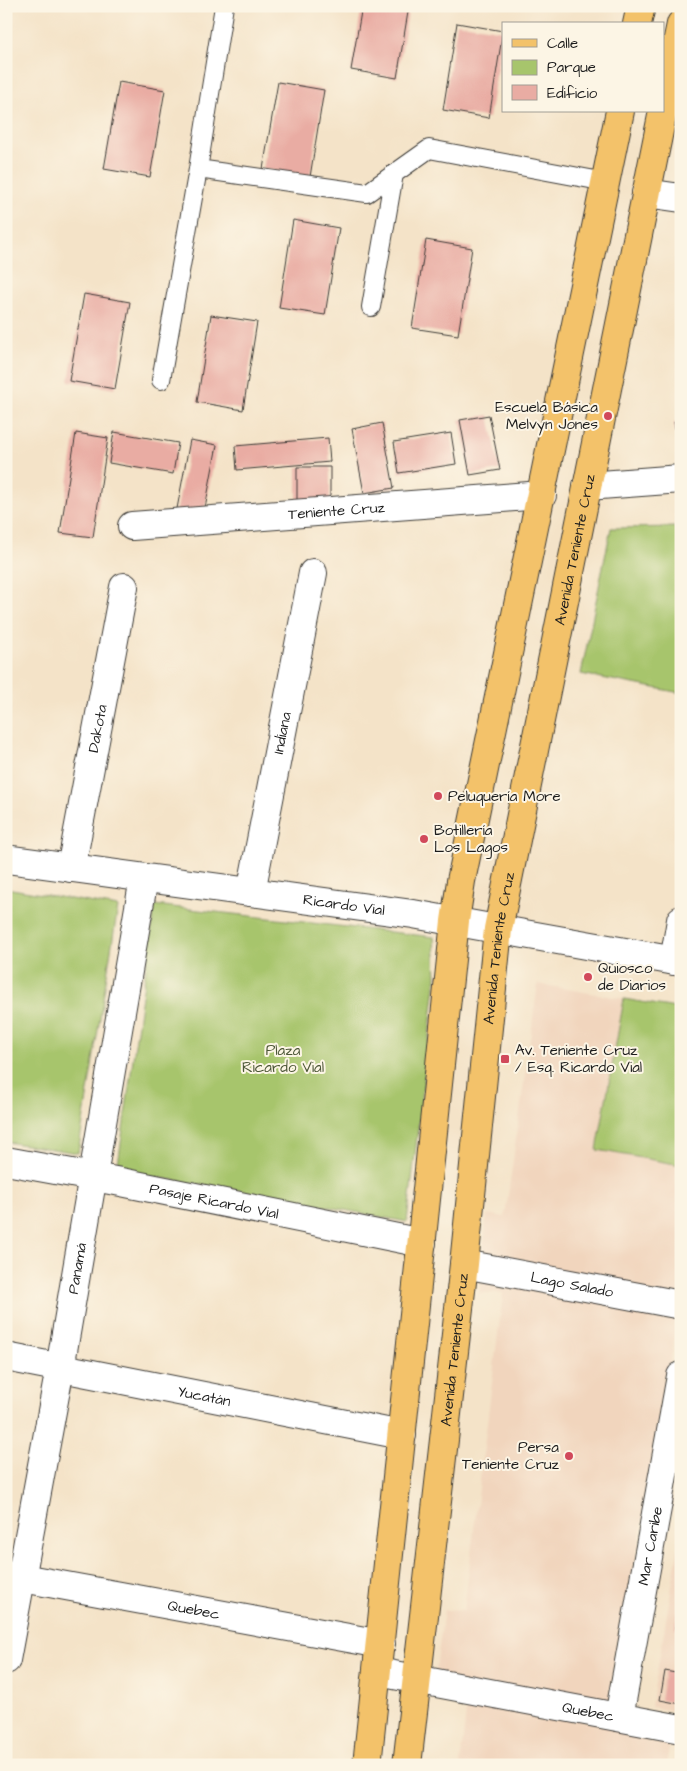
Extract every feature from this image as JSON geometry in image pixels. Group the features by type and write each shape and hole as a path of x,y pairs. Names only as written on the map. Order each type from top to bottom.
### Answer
{"main road":[{"path":"637,22 641,6"},
{"name":"Avenida Teniente Cruz","path":"664,106 681,24"},
{"path":"367,1765 455,920 461,881 620,112"},
{"name":"Avenida Teniente Cruz","path":"407,1765 464,1264 498,929 663,112"},
{"path":"582,296 624,304"}],"street":[{"path":"646,193 681,198"},
{"path":"587,486 681,479"},
{"name":"Teniente Cruz","path":"132,526 542,495"},
{"name":"Indiana","path":"251,892 312,573"},
{"name":"Dakota","path":"71,868 124,588"},
{"name":"Ricardo Vial","path":"6,859 455,920 677,961"},
{"name":"Panamá","path":"6,1660 14,1577 60,1368 144,878"},
{"path":"677,961 681,920"},
{"name":"Pasaje Ricardo Vial","path":"6,1161 93,1176 422,1243"},
{"name":"Lago Salado","path":"464,1264 681,1305"},
{"name":"Yucatán","path":"6,1358 402,1435"},
{"name":"Mar Caribe","path":"619,1717 681,1376"},
{"name":"Quebec","path":"14,1577 381,1644"},
{"name":"Quebec","path":"378,1672 681,1729"}],"lane":[{"path":"160,380 198,169 224,6"},
{"path":"198,169 367,193 429,149 606,182"},
{"path":"371,307 394,174"}],"shaded area":[{"name":"Persa Teniente Cruz","path":"538,984 624,999 597,1150 681,1165 681,1302 608,1719 672,1733 666,1765 460,1765 467,1704 432,1699 444,1610 464,1611 503,1293 479,1293 487,1214 505,1217"},
{"path":"681,1533 681,1712 651,1707"}],"green space":[{"path":"681,527 681,693 581,674 611,528"},
{"path":"6,888 118,907 78,1153 6,1142"},
{"name":"Plaza Ricardo Vial","path":"155,905 434,937 436,977 407,1222 256,1193 117,1171"},
{"path":"624,999 681,1009 681,1165 597,1150"}],"building":[{"path":"362,6 409,6 397,78 351,70"},
{"path":"457,23 502,31 489,118 443,110"},
{"path":"119,82 165,90 150,177 104,169"},
{"path":"278,82 324,90 310,177 263,169"},
{"path":"293,220 339,228 325,315 279,308"},
{"path":"426,240 472,248 458,335 412,328"},
{"path":"84,294 130,302 115,389 69,381"},
{"path":"211,315 257,322 243,410 197,402"},
{"path":"489,415 500,470 470,475 460,420"},
{"path":"681,421 681,461 680,461 674,422"},
{"path":"382,423 394,488 364,493 352,429"},
{"path":"114,432 178,443 173,474 109,463"},
{"path":"76,433 108,438 93,537 60,533"},
{"path":"451,433 456,464 399,473 394,442"},
{"path":"328,438 330,462 237,470 235,446"},
{"path":"190,440 217,445 203,519 176,514"},
{"path":"297,467 330,467 330,507 297,507"},
{"path":"681,1599 681,1629 675,1628"},
{"path":"665,1671 681,1674 681,1704 660,1700"}],"place":[{"name":"Escuela Básica Melvyn Jones","path":"608,416"},
{"name":"Peluquería More","path":"438,796"},
{"name":"Botillería Los Lagos","path":"424,839"},
{"name":"Quiosco de Diarios","path":"588,977"},
{"name":"Av. Teniente Cruz / Esq. Ricardo Vial","path":"505,1059"},
{"name":"Persa Teniente Cruz","path":"569,1456"}]}
